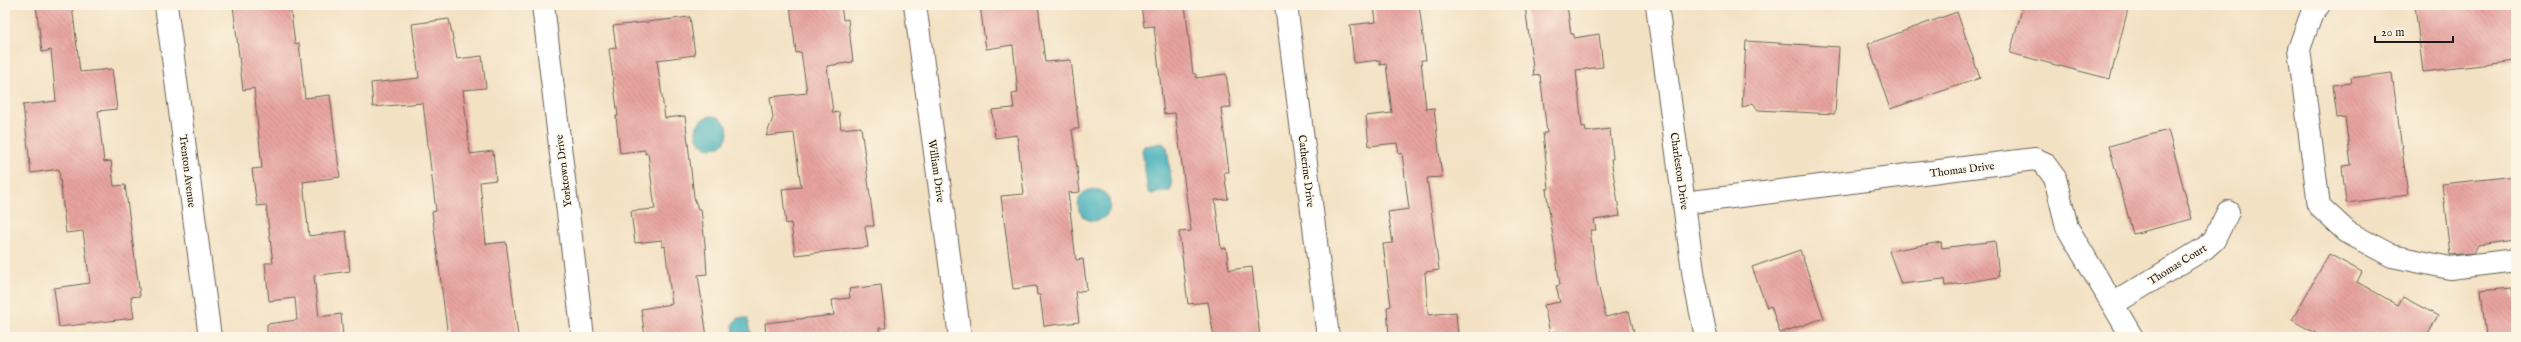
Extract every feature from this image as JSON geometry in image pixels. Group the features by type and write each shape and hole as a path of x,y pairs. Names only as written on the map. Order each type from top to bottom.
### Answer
{"street":[{"name":"Trenton Avenue","path":"166,5 210,337"},
{"name":"Yorktown Drive","path":"543,5 583,337"},
{"name":"William Drive","path":"915,5 960,337"},
{"name":"Catherine Drive","path":"1286,5 1328,337"},
{"name":"Charleston Drive","path":"1657,5 1694,278 1706,337"},
{"path":"2320,5 2312,13 2299,49 2319,206 2347,232 2392,256 2450,268 2516,260"},
{"name":"Thomas Drive","path":"1684,203 2035,159 2044,163 2055,178 2067,227 2132,337"},
{"name":"Thomas Court","path":"2113,304 2205,248 2214,240 2228,212"}],"water":[{"path":"715,116 721,118 726,123 728,132 726,141 721,146 709,148 703,146 698,141 696,129 698,123 703,118"},
{"path":"1163,143 1167,147 1172,187 1170,191 1151,194 1148,192 1142,150 1144,146"},
{"path":"1094,189 1105,194 1110,205 1105,216 1094,221 1083,216 1078,205 1083,194"},
{"path":"738,318 747,318 751,337 734,337 733,323"}],"building":[{"path":"36,5 72,5 80,72 112,69 117,109 98,111 104,162 111,161 114,186 125,185 140,296 131,297 134,318 59,327 54,288 90,283 83,231 66,233 59,169 31,173 23,105 56,101 51,50 42,52"},
{"path":"233,5 290,5 295,44 299,43 305,98 330,95 340,177 303,182 309,236 346,231 350,271 314,276 319,317 341,314 343,337 267,337 267,324 297,320 295,298 269,301 265,263 273,263 266,205 257,206 252,169 262,168 254,88 243,90"},
{"path":"790,5 841,5 843,20 848,19 853,62 827,66 833,113 839,112 841,129 861,127 874,226 865,226 868,247 795,255 791,223 786,224 782,189 801,187 794,133 766,136 773,118 770,97 807,93 801,52 796,53"},
{"path":"980,5 1038,5 1045,62 1071,60 1079,129 1072,129 1080,192 1068,193 1076,260 1083,259 1087,290 1075,292 1079,322 1044,326 1040,295 1037,295 1036,286 1013,289 1001,196 1024,194 1017,135 995,138 992,110 1014,108 1012,94 1018,93 1013,45 986,49"},
{"path":"1141,5 1185,5 1193,74 1196,74 1196,78 1226,74 1231,107 1221,108 1229,172 1224,172 1228,199 1215,200 1221,249 1226,248 1229,270 1252,267 1260,337 1214,337 1208,302 1188,304 1179,232 1191,231 1175,113 1164,114 1154,26 1144,27"},
{"path":"1374,5 1419,5 1426,60 1421,60 1426,109 1434,108 1442,177 1427,178 1439,270 1425,272 1428,315 1456,312 1458,337 1389,337 1387,307 1391,306 1383,244 1393,243 1388,212 1409,209 1402,153 1399,154 1397,143 1369,146 1366,116 1392,113 1386,64 1380,65 1380,60 1354,63 1350,25 1376,22"},
{"path":"1525,5 1567,5 1571,34 1574,34 1574,38 1599,34 1603,67 1576,70 1582,127 1585,126 1586,132 1610,129 1613,159 1611,159 1620,216 1594,220 1596,230 1590,230 1597,281 1606,317 1629,311 1635,337 1556,337 1556,331 1550,333 1544,305 1560,302 1556,286 1560,285 1546,189 1549,189 1543,133 1547,133 1540,75 1534,76"},
{"path":"2023,5 2129,5 2110,79 2010,53"},
{"path":"2415,5 2516,5 2516,61 2423,72"},
{"path":"1957,12 1980,78 1890,109 1868,44"},
{"path":"690,17 695,55 657,60 665,118 685,116 694,197 698,209 701,209 705,244 707,274 698,275 707,337 645,337 641,309 672,304 665,246 662,247 662,240 635,243 631,211 655,209 648,153 645,154 645,150 620,153 616,116 618,116 609,49 616,48 613,26"},
{"path":"449,19 457,59 482,56 486,88 463,90 470,154 493,151 496,180 480,182 486,244 506,242 518,337 448,337 432,212 436,211 423,103 373,107 371,83 419,78 412,24"},
{"path":"1746,41 1839,47 1835,114 1758,110 1753,103 1742,108"},
{"path":"2392,73 2408,195 2346,203 2342,166 2351,165 2345,117 2337,118 2333,85 2351,83 2350,78"},
{"path":"2168,130 2192,219 2133,234 2109,146"},
{"path":"2516,176 2516,240 2478,245 2474,253 2450,255 2442,184"},
{"path":"1995,241 1999,277 1945,286 1944,279 1901,284 1889,251 1941,242 1942,248"},
{"path":"1800,250 1824,318 1780,333 1771,306 1767,308 1752,267"},
{"path":"2329,254 2362,272 2357,282 2398,305 2403,297 2438,316 2426,337 2322,337 2292,320"},
{"path":"881,285 886,328 879,328 880,337 766,337 765,323 834,315 832,300 850,298 849,289"},
{"path":"2512,287 2513,298 2516,298 2516,337 2486,337 2481,290"}]}
